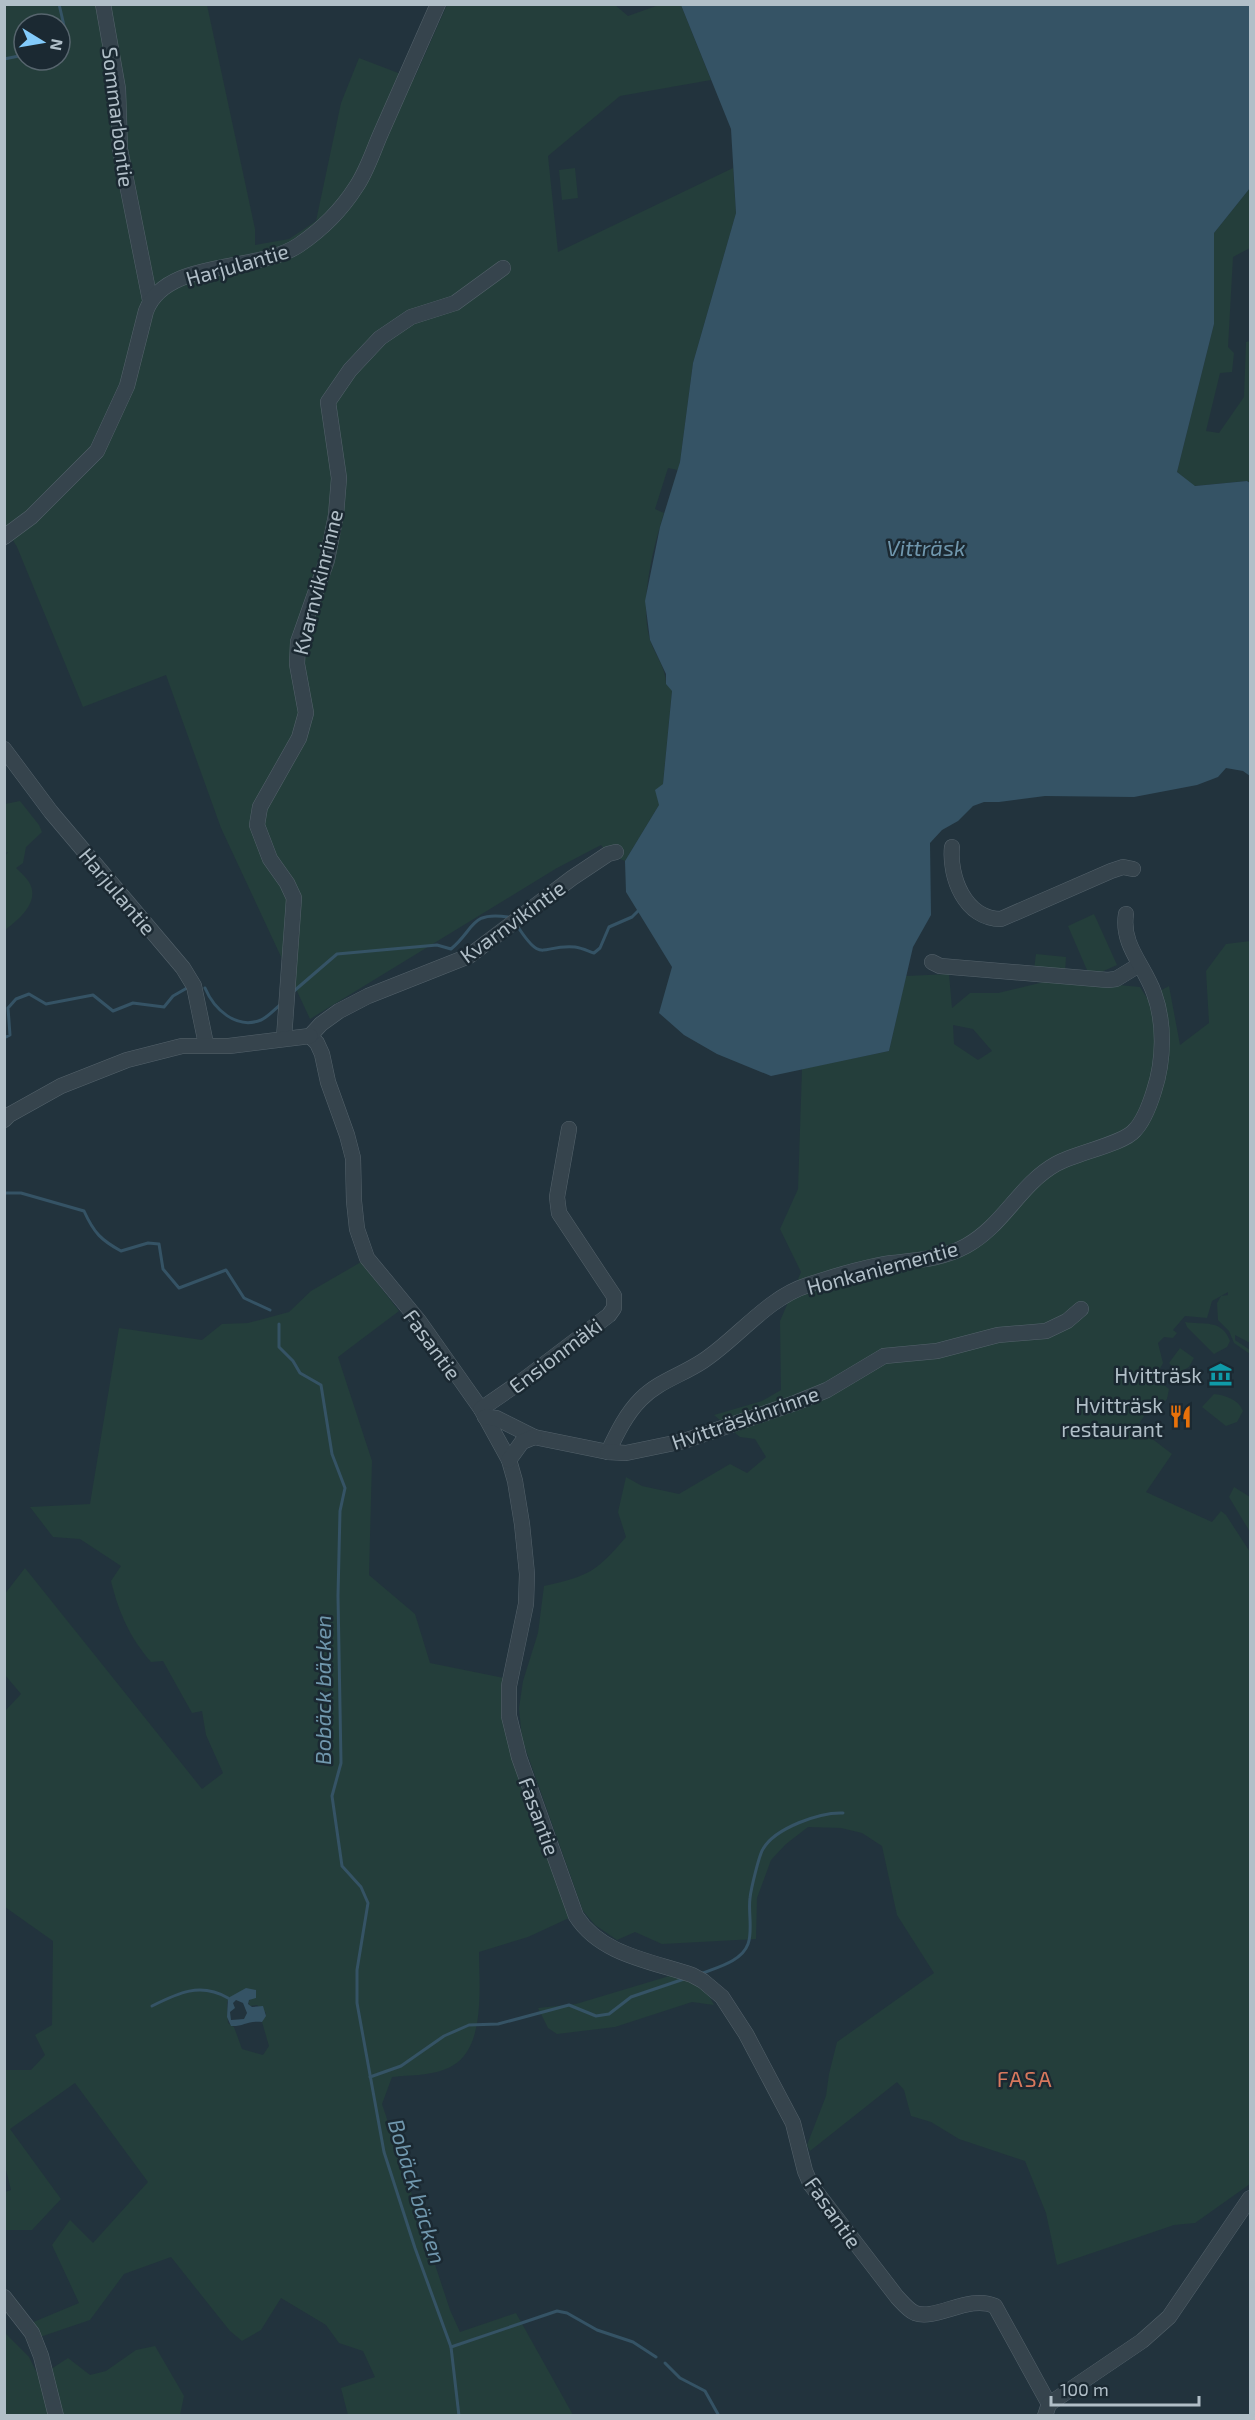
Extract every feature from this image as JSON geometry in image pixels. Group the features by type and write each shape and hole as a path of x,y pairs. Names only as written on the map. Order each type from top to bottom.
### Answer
{"street":[{"name":"Sommarbontie","path":"103,4 118,89 121,158 150,300"},
{"name":"Harjulantie","path":"150,300 156,292 185,277 269,257 297,247 325,225 357,186 438,4"},
{"name":"Kvarnvikinrinne","path":"284,1038 294,898 287,883 270,859 257,825 260,807 299,738 306,713 297,664 298,642 327,560 336,515 339,478 328,402 350,370 380,338 411,317 455,303 503,268"},
{"path":"4,537 31,517 97,451 127,386 150,300"},
{"name":"Harjulantie","path":"4,749 51,812 183,968 194,986 206,1044"},
{"path":"952,847 951,862 954,874 965,899 982,916 992,919 1001,919 1111,871 1123,867 1134,870"},
{"name":"Kvarnvikintie","path":"310,1036 321,1024 339,1011 368,996 470,956 572,878 608,854 616,852"},
{"name":"Honkaniementie","path":"608,1452 628,1414 642,1398 661,1382 702,1362 792,1291 867,1268 940,1257 966,1246 1004,1216 1037,1177 1075,1155 1120,1142 1134,1132 1145,1114 1160,1069 1161,1016 1154,992 1129,946 1124,925 1126,914"},
{"path":"932,962 940,966 1108,980 1116,979 1139,965"},
{"path":"6,1115 61,1086 127,1059 182,1046 206,1044 229,1046 310,1036"},
{"name":"Fasantie","path":"310,1036 317,1043 322,1054 328,1082 353,1158 354,1201 362,1248 366,1258 419,1321 483,1413 509,1460 522,1524 527,1574 526,1604 509,1686 509,1716 519,1757 576,1916 592,1935 614,1950 692,1975 704,1981 722,1996 746,2034 793,2123 805,2171 811,2185 897,2297 909,2310 921,2314 975,2303 995,2306 1047,2410"},
{"name":"Ensionmäki","path":"483,1413 609,1315 614,1308 614,1296 583,1251 557,1206 569,1129"},
{"name":"Hvitträskinrinne","path":"608,1452 626,1453 684,1441 795,1403 826,1390 885,1356 937,1352 998,1335 1046,1331 1067,1321 1081,1309"},
{"path":"483,1413 534,1437 592,1451 608,1452"},
{"path":"509,1460 522,1442 534,1437"},
{"path":"1047,2410 1142,2341 1169,2318 1251,2198"},
{"path":"4,2297 32,2333 41,2356 56,2415"}],"green space":[{"path":"5,5 207,5 255,229 255,245 289,239 316,221 341,103 359,58 414,79 447,5 615,5 628,16 659,5 681,5 711,80 620,96 548,156 558,252 733,168 736,213 693,363 680,462 678,470 668,468 655,509 664,513 652,558 646,606 649,636 664,671 666,684 672,690 663,784 659,805 625,861 608,854 601,845 557,868 310,1019 221,828 166,675 83,707 17,547 5,527"},
{"path":"575,168 578,198 562,200 559,170"},
{"path":"1250,188 1250,248 1233,257 1228,347 1234,353 1232,372 1220,373 1206,431 1219,433 1244,397 1246,342 1250,341 1250,483 1247,481 1194,486 1177,472 1214,324 1214,233"},
{"path":"20,801 42,832 26,847 23,863 16,868 25,876 32,889 30,903 21,916 5,930 5,856 8,852 5,853 5,804"},
{"path":"1094,914 1117,965 1090,977 1068,926"},
{"path":"1250,941 1250,1343 1235,1335 1235,1340 1250,1350 1250,1354 1234,1343 1229,1331 1218,1320 1217,1303 1221,1296 1228,1295 1228,1292 1212,1301 1207,1318 1185,1316 1173,1330 1177,1333 1173,1338 1164,1337 1158,1343 1163,1363 1155,1378 1169,1389 1167,1399 1155,1413 1147,1412 1140,1422 1142,1431 1172,1454 1146,1492 1212,1522 1221,1511 1250,1552 1250,2184 1195,2223 1174,2225 1057,2265 1046,2213 1025,2161 959,2139 931,2122 911,2116 904,2090 897,2082 810,2151 807,2145 826,2096 837,2042 934,1973 897,1915 882,1846 862,1833 841,1828 808,1827 786,1844 771,1860 757,1898 756,1939 662,1944 635,1932 617,1940 595,1925 583,1911 522,1739 519,1708 523,1681 538,1633 544,1586 572,1579 591,1571 607,1558 626,1537 618,1512 626,1477 642,1486 679,1494 730,1464 747,1473 766,1457 755,1439 740,1437 714,1415 762,1401 781,1390 780,1321 801,1272 780,1229 798,1189 802,1069 889,1051 906,976 949,974 952,1008 970,993 998,993 1056,979 1140,987 1147,998 1169,986 1180,1045 1209,1023 1206,971 1226,944","holes":["953,1025 973,1029 992,1051 978,1060 954,1044"]},
{"path":"1036,954 1066,957 1065,972 1034,969"},
{"path":"361,1262 399,1311 338,1357 372,1461 369,1575 415,1614 430,1663 504,1678 501,1696 513,1760 569,1918 528,1937 479,1952 478,2015 471,2045 463,2057 452,2066 438,2072 392,2077 382,2104 450,2310 460,2332 516,2313 573,2415 348,2415 341,2388 375,2377 363,2351 339,2343 326,2325 281,2298 261,2330 242,2341 230,2331 171,2257 124,2274 90,2320 40,2337 31,2323 79,2303 52,2245 70,2220 93,2243 148,2182 75,2083 10,2129 61,2199 32,2230 5,2230 5,2192 11,2190 5,2166 5,2070 31,2070 45,2055 35,2035 52,2025 53,1941 5,1907 5,1711 21,1694 5,1675 4,1595 25,1568 202,1789 223,1773 206,1735 202,1711 192,1713 163,1661 151,1662 126,1624 111,1581 121,1566 80,1539 53,1537 30,1507 90,1504 119,1328 202,1340 222,1324 248,1323 289,1312 311,1291","holes":["235,1995 251,1999 248,2002 250,2006 257,2005 266,2013 262,2022 269,2046 263,2055 242,2049 234,2027 228,2023 227,2002"]},
{"path":"1185,1322 1217,1326 1227,1334 1230,1341 1227,1347 1214,1354 1187,1327"},
{"path":"1180,1348 1194,1358 1189,1367 1179,1373 1169,1363"},
{"path":"1214,1394 1231,1399 1241,1407 1243,1411 1237,1422 1226,1426 1202,1407"},
{"path":"1234,1487 1250,1497 1250,1532 1229,1497"},
{"path":"676,1974 705,1988 714,2005 692,2002 615,2027 557,2034 548,2028 538,2008 576,2004"},
{"path":"4,2332 29,2357 39,2377 68,2358 90,2375 106,2371 136,2350 155,2346 184,2396 180,2415 5,2415"}],"water":[{"name":"Vitträsk","path":"681,5 1250,5 1250,188 1214,233 1214,324 1177,472 1195,486 1247,481 1250,483 1250,776 1243,771 1226,768 1218,777 1197,785 1134,797 1045,796 984,802 973,806 958,821 942,830 930,843 931,915 913,947 889,1051 771,1076 717,1054 684,1035 659,1013 672,967 626,892 625,861 659,805 655,790 663,784 672,691 666,684 666,674 650,640 645,601 660,527 680,462 693,363 736,213 731,129"},
{"path":"246,1988 256,1990 256,1998 249,2000 248,2004 252,2007 263,2006 266,2016 262,2022 231,2026 227,2017 228,1998","holes":["236,2000 243,2003 247,2013 244,2019 231,2020 230,2012 235,2008 233,2003"]}],"waterway":[{"path":"59,4 61,12"},
{"path":"4,59 12,57"},
{"name":"Bobäck bäcken","path":"518,927 526,939 538,949 575,947 594,953 600,948 609,927 632,917 638,911"},
{"name":"Bobäck bäcken","path":"294,991 337,954 437,945 451,949 480,919 496,916 508,917"},
{"name":"Bobäck bäcken","path":"4,1038 10,1035 8,1008 16,999 29,994 46,1004 93,995 113,1011 133,1003 164,1007 173,996 187,988"},
{"name":"Bobäck bäcken","path":"205,988 220,1010 227,1016 243,1022 261,1020 280,1005"},
{"name":"Bobäck bäcken","path":"4,1193 21,1193 84,1211 99,1235 121,1251 148,1243 159,1244 163,1269 179,1288 226,1270 244,1298 270,1310"},
{"name":"Bobäck bäcken","path":"279,1324 279,1347 293,1361 300,1373 321,1385 332,1454 345,1488 340,1511 338,1596 341,1763 332,1796 342,1866 361,1887 368,1903 357,1970 357,2003 384,2152 415,2248 451,2347 459,2416"},
{"path":"703,1973 735,1959 745,1950 750,1933 752,1887 761,1852 769,1841 777,1834 811,1818 843,1813"},
{"path":"370,2077 401,2066 444,2036 469,2025 498,2024 569,2005 596,2016 609,2014 631,1997 684,1979"},
{"path":"152,2006 189,1991 208,1991 228,1998"},
{"path":"451,2347 557,2311 567,2313 597,2330 633,2342 656,2357"},
{"path":"665,2363 680,2378 705,2391 719,2416"}],"place":[{"name":"Hvitträsk","path":"1220,1374"},
{"name":"Hvitträsk restaurant","path":"1181,1416"}],"district":[{"name":"FASA","path":"1025,2078"}]}
